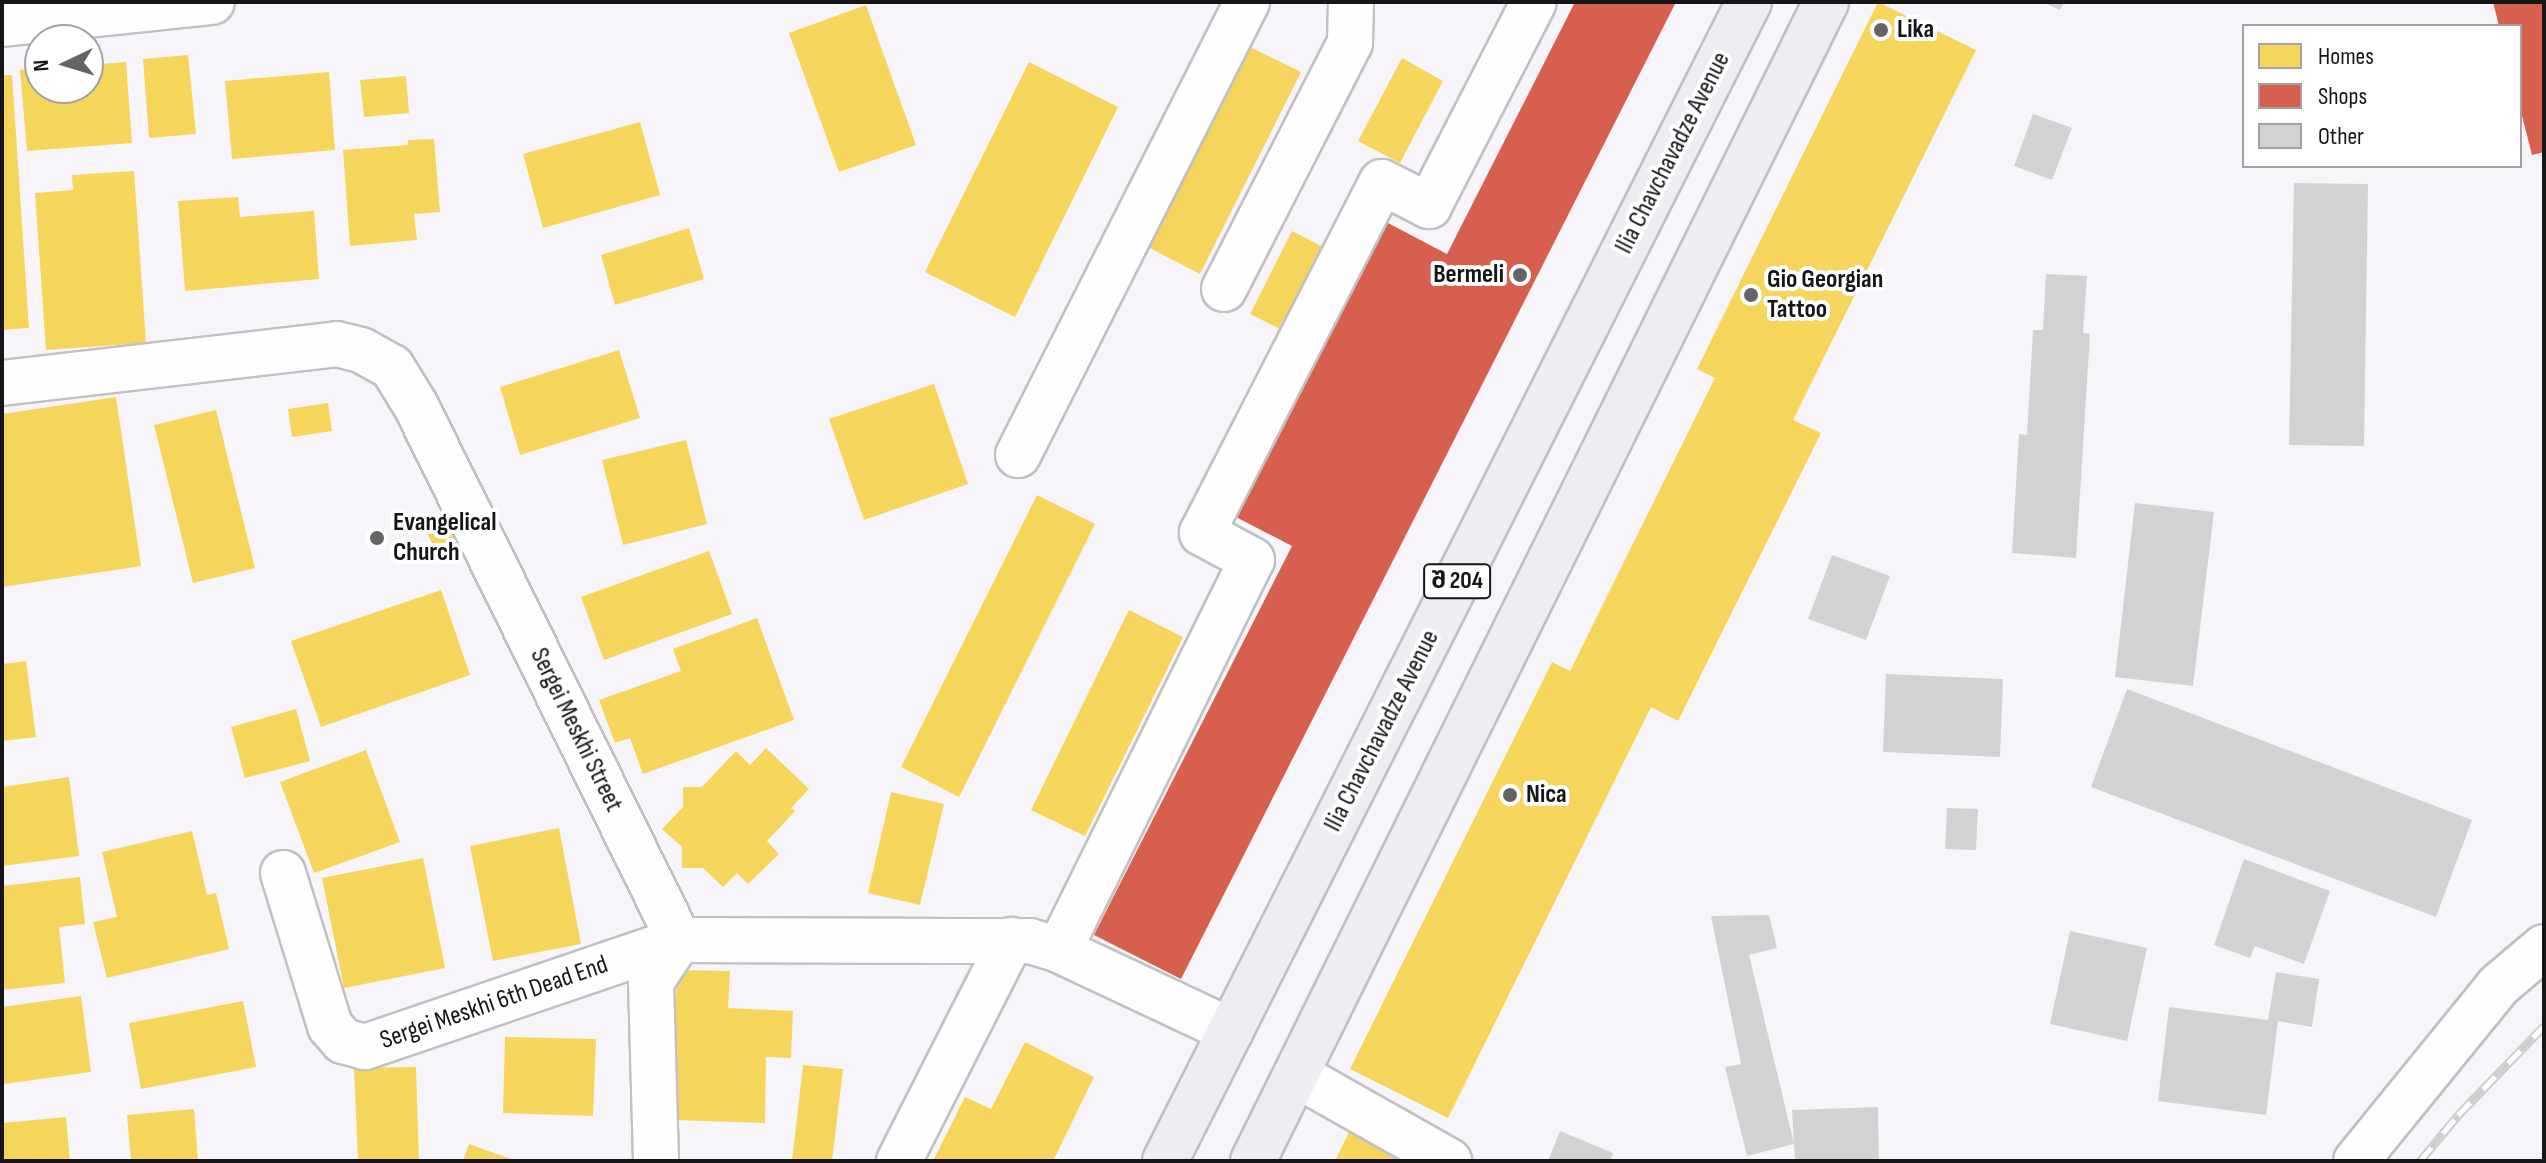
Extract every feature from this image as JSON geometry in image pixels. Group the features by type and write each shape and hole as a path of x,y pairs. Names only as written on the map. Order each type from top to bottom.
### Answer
{"main road":[{"name":"Ilia Chavchavadze Avenue","path":"1165,1161 1749,2"},
{"name":"შ 204","path":"1253,1161 1826,2"}],"street":[{"path":"2,24 212,2"},
{"path":"1018,455 1247,2"},
{"path":"1224,289 1350,43 1351,2"},
{"path":"1059,950 1252,560 1202,533 1382,182 1429,206 1534,2"},
{"name":"Sergei Meskhi Street","path":"2,383 337,344 361,350 392,367 416,406 679,940"},
{"name":"Sergei Meskhi 6th Dead End","path":"283,873 330,1026 343,1041 365,1047 679,940"},
{"path":"656,1161 651,982 679,940 1030,941 1059,950 1231,1031"},
{"path":"899,1161 1011,940"},
{"path":"2356,1161 2498,986 2544,947"},
{"path":"1297,1075 1449,1161"}],"building: Homes":[{"path":"1878,2 1976,50 1793,420 1821,433 1678,721 1651,707 1448,1118 1350,1069 1552,662 1570,671 1715,378 1697,369"},
{"path":"866,5 916,145 839,172 789,33"},
{"path":"1248,46 1301,72 1200,274 1148,247"},
{"path":"188,55 196,134 149,138 143,59"},
{"path":"1402,58 1443,81 1400,163 1358,141"},
{"path":"126,62 132,143 27,151 20,70 24,70 24,104 104,104 104,64"},
{"path":"1029,62 1118,107 1015,317 925,272"},
{"path":"329,72 335,150 232,159 225,81"},
{"path":"2,75 12,75 29,328 2,330"},
{"path":"406,76 409,113 364,117 360,80"},
{"path":"640,122 660,195 543,228 523,154"},
{"path":"434,139 440,212 414,214 417,240 350,246 343,150 408,145 408,140"},
{"path":"134,171 146,343 46,350 35,193 73,190 72,175"},
{"path":"238,197 240,217 314,211 319,279 185,291 178,201"},
{"path":"689,228 704,279 615,305 601,255"},
{"path":"1292,231 1333,252 1292,335 1250,314"},
{"path":"619,350 640,418 520,455 500,387"},
{"path":"934,384 968,484 864,520 829,419"},
{"path":"116,397 141,566 2,587 2,414"},
{"path":"328,403 332,431 292,437 288,409"},
{"path":"216,410 255,568 193,583 154,425"},
{"path":"686,440 707,524 623,545 602,460"},
{"path":"1037,495 1095,524 959,797 901,767"},
{"path":"446,510 459,538 435,550 422,522"},
{"path":"709,551 732,614 604,660 581,597"},
{"path":"441,590 470,675 321,727 291,641"},
{"path":"1129,610 1183,637 1085,836 1031,810"},
{"path":"757,618 794,720 643,774 630,738 615,743 599,700 681,671 673,649"},
{"path":"26,661 36,737 2,741 2,664"},
{"path":"296,709 310,761 245,778 231,727"},
{"path":"766,748 809,789 791,808 795,811 767,841 779,854 748,884 737,873 723,887 703,868 682,868 682,847 662,829 683,807 683,787 702,787 736,751 750,765"},
{"path":"366,750 400,842 314,873 280,782"},
{"path":"69,777 79,856 2,866 2,787"},
{"path":"891,792 944,804 920,905 868,893"},
{"path":"559,828 581,944 493,961 470,846"},
{"path":"192,831 207,895 216,893 229,949 107,978 93,922 117,917 102,852"},
{"path":"423,858 445,968 344,988 322,878"},
{"path":"80,877 85,924 59,927 65,983 2,990 2,886"},
{"path":"677,970 730,971 728,1008 793,1011 791,1058 766,1057 765,1123 672,1120"},
{"path":"81,996 91,1072 4,1084 2,1007"},
{"path":"243,1001 256,1067 141,1089 129,1023"},
{"path":"505,1037 596,1039 593,1116 503,1113"},
{"path":"1025,1042 1094,1077 1053,1161 933,1161 965,1097 991,1109"},
{"path":"803,1065 843,1069 832,1161 792,1161"},
{"path":"416,1067 419,1161 358,1161 354,1068"},
{"path":"194,1109 198,1161 131,1161 127,1115"},
{"path":"66,1117 70,1161 2,1161 2,1123"},
{"path":"1349,1132 1406,1161 1335,1161"},
{"path":"469,1144 516,1161 463,1161"}],"building: Shops":[{"path":"1575,2 1676,2 1181,979 1094,935 1292,546 1234,516 1384,221 1447,254"},
{"path":"2493,2 2544,2 2544,152 2532,155 2522,116 2522,24 2498,24"}],"building: Other":[{"path":"2042,2 2064,2 2060,10"},
{"path":"2033,114 2072,128 2052,180 2014,166"},
{"path":"2294,183 2368,184 2364,446 2289,445"},
{"path":"2046,274 2087,276 2083,333 2090,334 2076,558 2012,553 2019,434 2027,435 2033,330 2043,330"},
{"path":"2135,503 2214,512 2193,686 2115,677"},
{"path":"1832,555 1890,576 1866,640 1808,619"},
{"path":"1886,674 2003,679 2000,757 1883,752"},
{"path":"2127,689 2472,820 2436,917 2091,787"},
{"path":"1947,808 1978,809 1976,850 1945,849"},
{"path":"2244,859 2330,891 2304,964 2255,946 2250,958 2214,945"},
{"path":"1769,915 1777,948 1749,955 1794,1144 1747,1156 1725,1067 1741,1064 1711,916"},
{"path":"2070,931 2147,948 2127,1041 2050,1024"},
{"path":"2276,972 2319,979 2312,1027 2278,1021 2266,1115 2158,1101 2169,1007 2268,1020"},
{"path":"1878,1107 1879,1161 1795,1161 1792,1110"},
{"path":"1560,1131 1613,1153 1610,1161 1548,1161"}],"railway":[{"path":"2420,1161 2458,1115 2544,1026"}],"place":[{"name":"Lika","path":"1881,30"},
{"name":"Bermeli","path":"1520,275"},
{"name":"Gio Georgian Tattoo","path":"1751,295"},
{"name":"Evangelical Church","path":"377,538"},
{"name":"Nica","path":"1510,795"}]}
